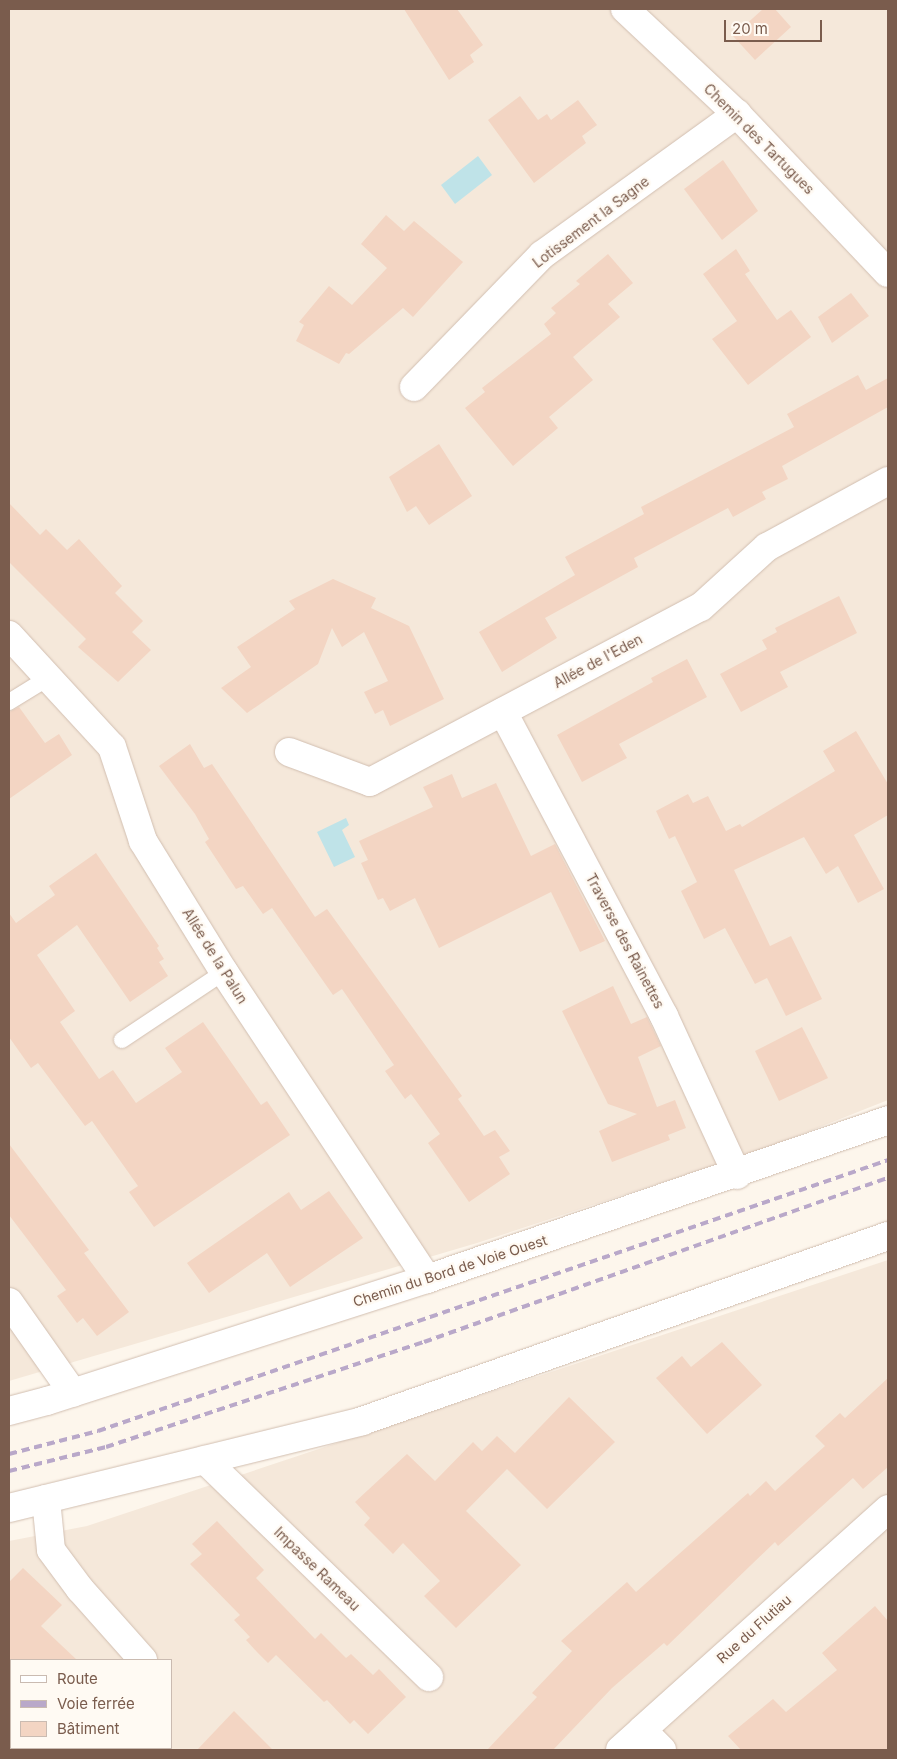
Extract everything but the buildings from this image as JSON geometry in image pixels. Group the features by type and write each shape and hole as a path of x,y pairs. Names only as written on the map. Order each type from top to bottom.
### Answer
{"street":[{"name":"Chemin des Tartugues","path":"625,9 737,114 888,273"},
{"name":"Lotissement la Sagne","path":"414,387 542,255 737,114"},
{"name":"Allée de l'Eden","path":"289,752 370,782 700,607 767,547 888,481"},
{"name":"Allée de la Palun","path":"9,635 112,747 143,841 224,972 427,1279"},
{"name":"Traverse des Rainettes","path":"503,712 664,1016 737,1175"},
{"name":"Chemin du Bord de Voie Ouest","path":"9,1411 73,1393 427,1279 737,1175 888,1120"},
{"path":"9,1508 362,1421 888,1236"},
{"path":"9,1302 73,1393"},
{"name":"Impasse Rameau","path":"205,1460 429,1677"},
{"path":"46,1499 51,1550 80,1590 142,1659"},
{"name":"Rue du Flutiau","path":"620,1750 888,1509"},
{"path":"642,1730 662,1750"}],"lane":[{"path":"9,702 48,678"},
{"path":"122,1040 224,972"}],"shaded area":[{"path":"9,9 888,9 888,1100 767,1148 477,1243 9,1381"},
{"path":"888,1260 888,1750 9,1750 9,1541 87,1526"}],"water":[{"path":"478,156 492,175 455,204 441,185"},
{"path":"346,818 349,825 342,830 355,857 334,867 317,832"}],"railway":[{"path":"9,1454 98,1431 888,1160"},
{"path":"9,1471 106,1447 424,1342 888,1178"}]}
